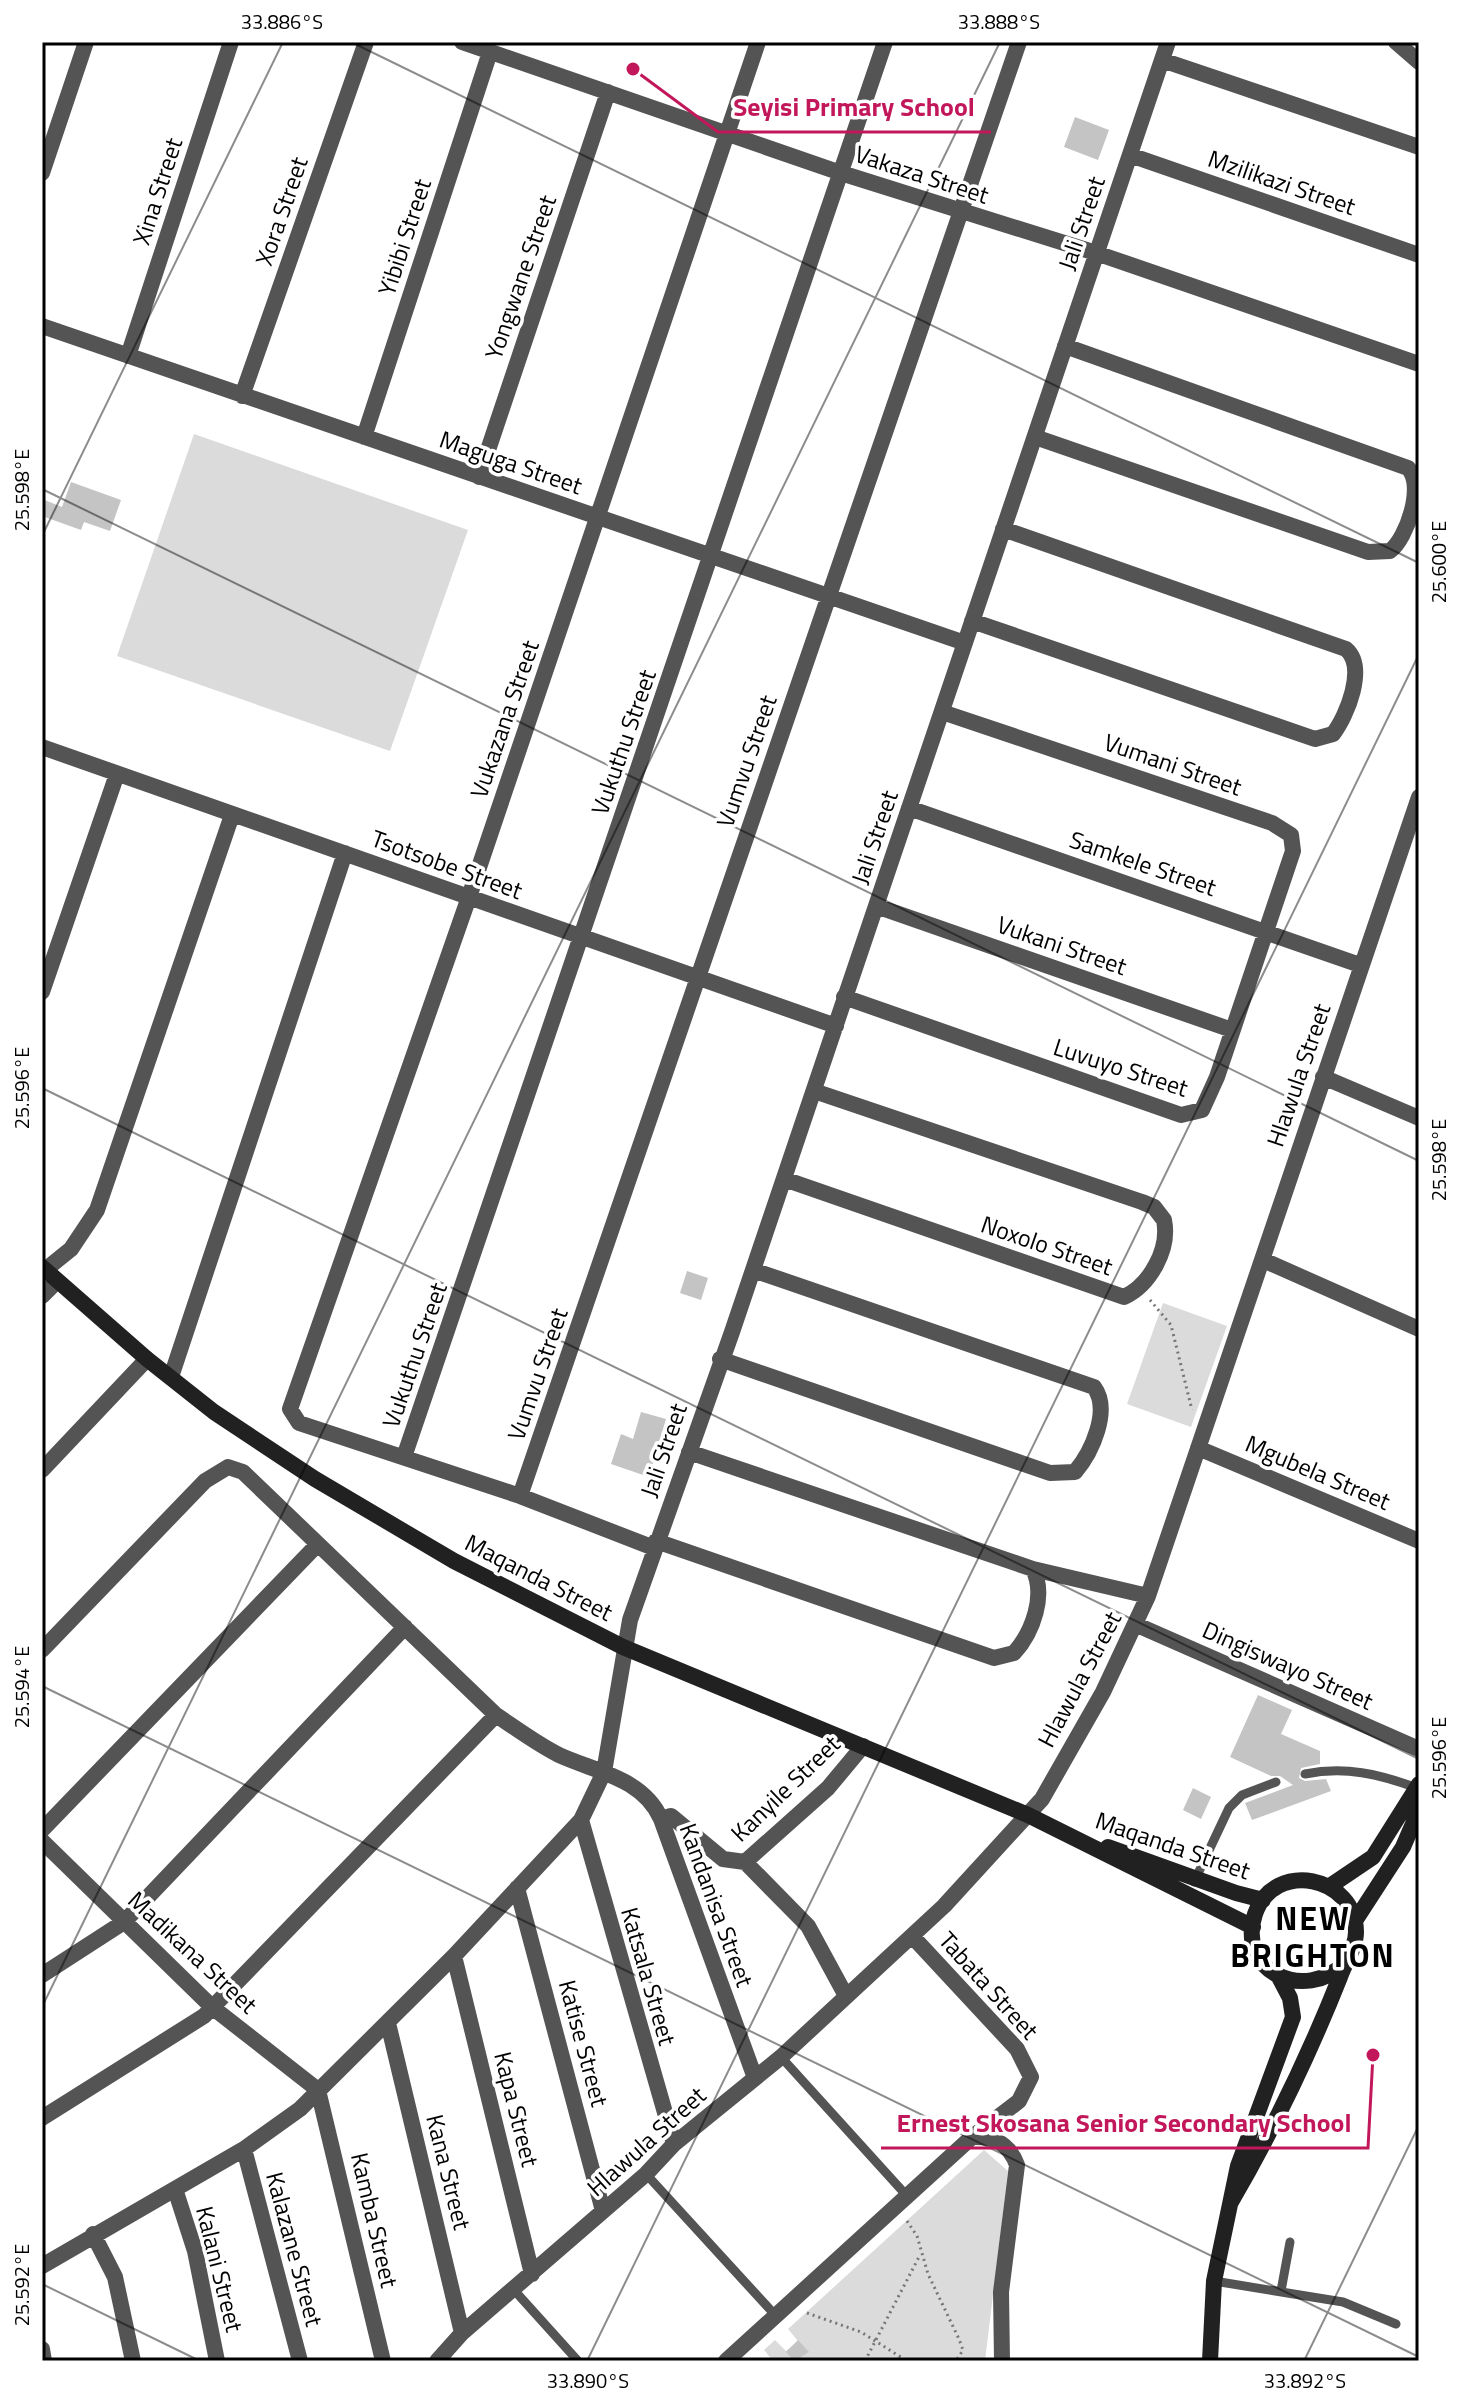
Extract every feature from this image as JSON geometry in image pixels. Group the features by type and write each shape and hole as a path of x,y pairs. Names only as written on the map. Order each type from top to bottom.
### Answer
{"street":[{"path":"42,173 86,42"},
{"name":"Xina Street","path":"128,356 231,42"},
{"name":"Xora Street","path":"242,396 366,42"},
{"name":"Vakaza Street","path":"462,42 502,50 608,92 841,173 1096,253 1419,364"},
{"name":"Vukazana Street","path":"404,1457 299,1423 290,1409 469,897 758,42"},
{"name":"Vukuthu Street","path":"404,1457 885,42"},
{"name":"Vumvu Street","path":"520,1496 1019,42"},
{"name":"Jali Street","path":"42,2266 244,2149 283,2123 454,1956 581,1820 604,1772 623,1647 655,1545 753,1270 1168,42"},
{"path":"1396,42 1419,62"},
{"name":"Yibibi Street","path":"364,437 502,50"},
{"path":"1162,60 1419,147"},
{"name":"Yongwane Street","path":"479,477 608,92"},
{"name":"Mzilikazi Street","path":"1130,155 1419,255"},
{"name":"Maguga Street","path":"42,326 965,643"},
{"path":"1035,437 1368,552 1390,551 1402,536 1415,480 1404,465 1065,346"},
{"path":"972,621 1315,739 1333,734 1344,711 1356,672 1355,661 1346,649 1003,529"},
{"name":"Vumani Street","path":"942,712 1286,830 1293,839 1293,851 1266,931"},
{"name":"Tsotsobe Street","path":"42,747 836,1026"},
{"path":"42,992 117,774"},
{"name":"Hlawula Street","path":"437,2361 462,2333 646,2174 674,2144 781,2057 912,1936 1042,1799 1137,1625 1148,1596 1360,965 1413,830 1419,797"},
{"name":"Samkele Street","path":"909,808 1360,965"},
{"path":"42,1296 48,1273 77,1242 97,1210 232,815"},
{"path":"171,1377 345,853"},
{"name":"Vukani Street","path":"876,906 1232,1030"},
{"name":"Luvuyo Street","path":"844,997 1181,1115 1197,1113 1207,1104 1266,931"},
{"path":"1323,1077 1419,1118"},
{"name":"Noxolo Street","path":"784,1179 1124,1297 1139,1288 1151,1273 1165,1235 1164,1220 1154,1207 814,1091"},
{"path":"1263,1260 1419,1329"},
{"path":"720,1359 1050,1473 1075,1472 1088,1451 1101,1411 1100,1395 1094,1387 753,1270"},
{"name":"Maqanda Street","path":"48,1273 214,1412 353,1503 454,1561 623,1647 1028,1815 1253,1927"},
{"path":"42,1470 147,1359"},
{"name":"Mgubela Street","path":"1198,1448 1419,1541"},
{"path":"689,1452 1033,1569 1148,1596"},
{"path":"404,1457 994,1658 1014,1653 1027,1631 1040,1587 1033,1569"},
{"name":"Kandanisa Street","path":"42,1650 219,1470 228,1467 243,1472 496,1715 540,1744 642,1792 661,1819 755,2078"},
{"path":"42,1830 318,1544"},
{"name":"Dingiswayo Street","path":"1137,1625 1419,1749"},
{"path":"42,1975 124,1922 405,1627"},
{"path":"42,2118 193,2026 496,1715"},
{"name":"Kanyile Street","path":"661,1819 671,1816 723,1859 745,1862 828,1788 863,1746"},
{"path":"1330,1886 1373,1857 1418,1786"},
{"path":"1355,1921 1403,1847 1419,1810"},
{"name":"Katsala Street","path":"581,1820 674,2144"},
{"name":"Maqanda Street","path":"1068,1835 1263,1900"},
{"name":"Madikana Street","path":"42,1841 212,2007 318,2090"},
{"path":"745,1862 808,1926 846,1996"},
{"path":"1210,2361 1214,2281 1231,2202 1249,2132 1293,2017 1290,1998 1279,1977 1258,1956 1253,1927 1263,1900 1287,1882 1316,1881 1342,1895 1355,1921 1356,1935 1278,2115 1231,2202"},
{"name":"Katise Street","path":"517,1888 603,2211"},
{"name":"Tabata Street","path":"734,2358 972,2137 1019,2101 1031,2077 1017,2049 912,1936"},
{"name":"Kapa Street","path":"454,1956 532,2274"},
{"path":"1279,1977 1307,1983 1335,1973 1345,1963"},
{"name":"Kana Street","path":"388,2023 462,2333"},
{"name":"Kamba Street","path":"318,2090 383,2361"},
{"path":"972,2137 989,2136 1000,2142 1013,2154 1017,2165 1001,2292 1002,2361"},
{"name":"Kalazane Street","path":"244,2149 300,2361"},
{"name":"Kalani Street","path":"175,2189 195,2251 217,2361"},
{"path":"93,2234 115,2277 133,2361"},
{"path":"42,2349 44,2361"}],"lane":[{"path":"1305,1774 1352,1770 1418,1786"},
{"path":"1188,1896 1229,1808 1242,1795 1276,1782"},
{"path":"781,2057 907,2196"},
{"path":"646,2174 776,2316"},
{"path":"1281,2291 1290,2242"},
{"path":"1214,2281 1343,2302 1396,2324"},
{"path":"514,2290 578,2361"}],"path":[{"path":"1139,1288 1171,1325 1194,1418 1205,1430"},
{"path":"903,2214 917,2236 921,2254 963,2350 956,2361"},
{"path":"865,2361 921,2254"},
{"path":"798,2309 875,2340 907,2361"}],"shaded area":[{"path":"194,434 468,530 390,751 117,656"},
{"path":"1163,1303 1227,1326 1191,1427 1127,1404"},
{"path":"984,2150 1008,2171 985,2361 773,2361 764,2350 775,2340 786,2351 798,2341 788,2329"}],"building":[{"path":"1075,117 1109,130 1098,160 1064,147"},
{"path":"71,482 121,500 110,531 84,522 81,530 42,516 42,499 62,507"},
{"path":"687,1271 708,1278 701,1300 680,1293"},
{"path":"641,1412 666,1419 649,1477 611,1464 621,1434 633,1439"},
{"path":"1258,1695 1292,1710 1281,1734 1320,1751 1320,1764 1301,1768 1299,1778 1305,1781 1326,1779 1331,1791 1252,1820 1245,1803 1293,1785 1280,1776 1271,1776 1230,1757"},
{"path":"1193,1788 1211,1797 1201,1819 1183,1810"},
{"path":"798,2340 809,2352 794,2361 786,2352"}],"place":[{"name":"Seyisi Primary School","path":"633,69"},
{"name":"Ernest Skosana Senior Secondary School","path":"1373,2055"}],"district":[{"name":"NEW BRIGHTON","path":"1313,1936"}]}
